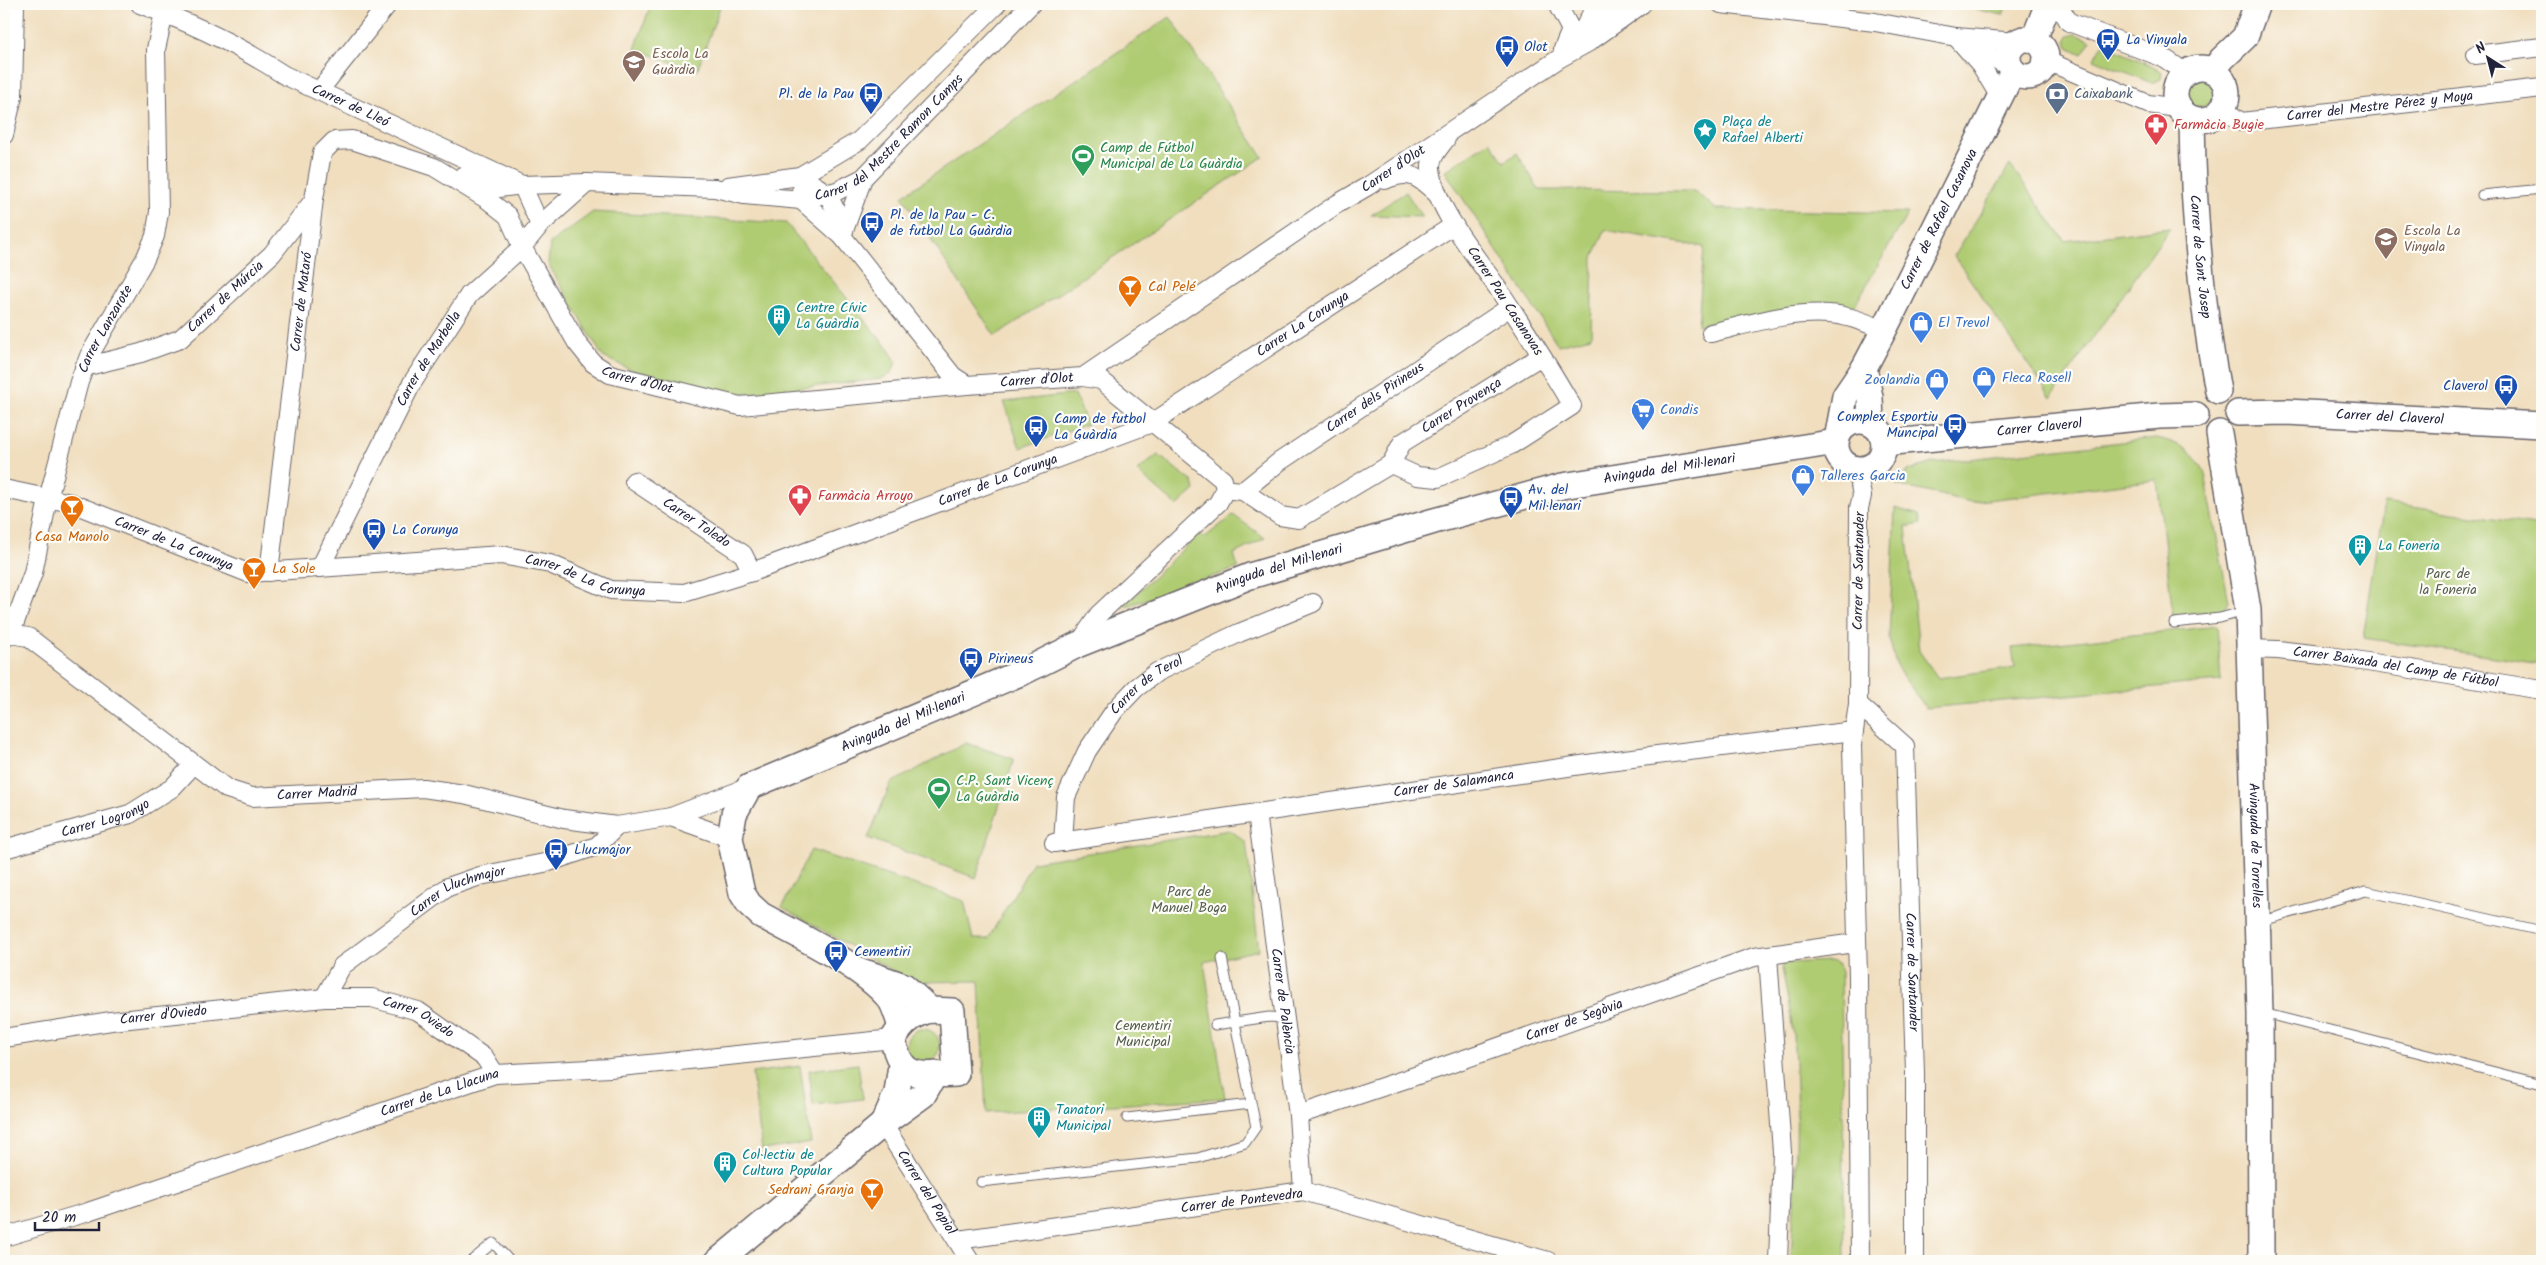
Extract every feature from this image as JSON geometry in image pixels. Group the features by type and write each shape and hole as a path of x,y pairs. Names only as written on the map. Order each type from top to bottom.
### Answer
{"street":[{"path":"4,136 14,96 15,4"},
{"name":"Carrer de Lleó","path":"140,4 164,13 319,91 522,185"},
{"path":"319,91 388,4"},
{"name":"Carrer del Mestre Ramon Camps","path":"522,185 587,184 715,188 800,176 860,140 997,4"},
{"name":"Carrer del Mestre Ramon Camps","path":"715,188 744,195 801,200 838,191 863,178 1032,4"},
{"path":"1557,4 1571,30 1560,58"},
{"name":"Carrer d'Olot","path":"1560,58 1583,31 1596,4"},
{"name":"Carrer d'Olot","path":"1588,42 1614,4"},
{"name":"Carrer d'Olot","path":"522,247 577,343 593,363 610,374 740,406 967,385 1083,377 1337,204 1454,130 1560,58 1588,42 1642,4"},
{"path":"1721,4 1875,22 1956,37 2025,41 2046,50 2047,61 2044,68 2035,76 2022,77 1956,37"},
{"name":"Carrer de Rafael Casanova","path":"1837,438 1844,396 1864,368 1884,330 2000,96 2012,70 2008,54 2025,41 2048,4"},
{"path":"2058,4 2069,22 2164,58 2186,73"},
{"path":"2213,71 2222,59 2245,37 2257,4"},
{"name":"Carrer Lanzarote","path":"6,635 33,573 48,499 84,367 145,259 155,236 159,212 156,49 164,13"},
{"path":"1956,37 1980,64 2000,96"},
{"path":"2475,55 2542,47"},
{"path":"2047,61 2148,104 2185,114 2210,120 2223,109 2227,92 2225,83 2213,71 2204,68 2186,73 2179,80 2175,88 2175,98 2185,114"},
{"name":"Carrer del Mestre Pérez y Moya","path":"2223,109 2240,122 2542,88"},
{"name":"Carrer de Sant Josep","path":"2185,114 2208,328 2218,391"},
{"name":"Carrer Pau Casanovas","path":"1391,464 1417,476 1438,478 1511,445 1572,406 1510,306 1454,225 1439,195 1430,167 1433,156 1454,130"},
{"name":"Carrer de Mataró","path":"269,572 314,200 322,153 334,141 352,140 499,188 522,185"},
{"name":"Carrer de Mataró","path":"434,167 488,200 508,216 522,247"},
{"name":"Carrer Pau Casanovas","path":"1368,186 1396,175 1409,174 1423,180 1439,195"},
{"path":"800,176 827,193 835,209 842,236"},
{"path":"800,176 801,200 842,236 953,376 967,385"},
{"path":"842,236 863,178"},
{"name":"Carrer de Marbella","path":"320,568 412,383 470,295 522,247 540,225 587,184"},
{"path":"522,185 540,225"},
{"name":"Carrer de Múrcia","path":"84,367 141,353 180,339 272,254 314,200"},
{"name":"Carrer La Corunya","path":"1152,423 1454,225"},
{"name":"Carrer dels Pirineus","path":"1242,490 1279,462 1510,306"},
{"path":"1711,333 1767,318 1829,314 1856,319 1884,330"},
{"name":"Carrer Provença","path":"1391,464 1402,443 1541,356"},
{"path":"1864,368 1878,433 1879,460 1866,468 1857,468 1844,463 1839,456 1837,438 1849,423 1857,420 1878,433"},
{"path":"1078,645 1099,614 1218,503 1225,490 1223,480 1101,380 1083,377"},
{"path":"2218,391 2228,394 2234,399 2238,412 2231,428 2220,433 2203,428 2196,415 2198,402 2206,394 2218,391"},
{"name":"Carrer del Claverol","path":"2238,412 2286,412 2542,424"},
{"name":"Carrer Claverol","path":"1878,433 2196,415"},
{"name":"Carrer de La Corunya","path":"4,489 71,503 248,572 501,555 550,564 611,590 684,593 752,572 1152,423"},
{"name":"Avinguda de Torrelles","path":"2220,433 2248,610 2260,1013 2261,1261"},
{"name":"Avinguda del Mil·lenari","path":"749,786 1025,671 1078,645 1250,576 1494,504 1562,486 1837,438"},
{"path":"1225,490 1242,490 1280,516 1299,519 1391,464"},
{"name":"Carrer de Santander","path":"1857,468 1862,496 1860,508 1858,704 1852,765 1860,1261"},
{"name":"Carrer Toledo","path":"634,481 743,554 752,572"},
{"name":"Carrer de Terol","path":"1058,842 1066,798 1087,751 1115,710 1136,688 1157,672 1239,633 1313,603"},
{"name":"Carrer Madrid","path":"6,635 28,637 227,789 252,797 422,788 464,794 564,819 617,826 671,817 749,786"},
{"name":"Carrer Baixada del Camp de Fútbol","path":"2248,649 2278,650 2330,656 2542,690"},
{"name":"Carrer de Santander","path":"1858,704 1905,746 1915,1073 1915,1261"},
{"name":"Carrer de Salamanca","path":"1058,842 1608,761 1854,731"},
{"name":"Carrer Logronyo","path":"4,849 130,814 172,788 194,764"},
{"path":"749,786 734,814 730,838 742,893 749,904 761,915 857,970 879,987 890,1000 897,1032 896,1056 901,1065 916,1075 956,1074 952,1012 930,1010 918,1014 897,1032"},
{"name":"Carrer de Palència","path":"1257,814 1298,1115 1303,1191"},
{"name":"Carrer Madrid","path":"671,817 730,838"},
{"name":"Carrer Lluchmajor","path":"324,998 342,966 448,888 480,876 549,862 597,846 617,826"},
{"name":"Carrer de Segòvia","path":"1298,1115 1427,1072 1754,957 1855,943"},
{"path":"1768,956 1782,1152 1778,1261"},
{"path":"857,970 899,983 930,1010"},
{"name":"Carrer d'Oviedo","path":"4,1038 111,1021 324,998"},
{"name":"Carrer Oviedo","path":"324,998 372,998 418,1011 485,1058 495,1074"},
{"name":"Carrer de La Llacuna","path":"4,1237 88,1212 495,1074 610,1068 897,1032"},
{"path":"882,1124 897,1093 901,1065"},
{"path":"718,1261 882,1124 923,1095 935,1074"},
{"name":"Carrer del Papiol","path":"882,1124 970,1261"},
{"name":"Carrer de Pontevedra","path":"958,1240 1303,1191 1548,1261"}],"lane":[{"path":"2482,195 2542,189"},
{"path":"2174,623 2220,618 2248,610"},
{"path":"2258,922 2366,890 2542,931"},
{"path":"981,1182 1198,1158 1245,1143 1256,1127 1222,958"},
{"path":"2260,1013 2542,1084"},
{"path":"1215,1025 1269,1017 1285,1018"},
{"path":"1127,1118 1251,1104"},
{"path":"471,1261 493,1243 510,1261"}],"green space":[{"path":"651,4 721,4 697,71 635,49"},
{"path":"1948,4 2007,4 2003,15"},
{"name":"Camp de Fútbol Municipal de La Guàrdia","path":"1170,17 1263,157 995,336 902,196"},
{"path":"2076,34 2091,40 2082,54 2068,47 2066,41 2069,36"},
{"path":"2102,44 2153,66 2162,73 2161,79 2149,82 2094,59"},
{"path":"2199,77 2205,78 2213,86 2213,98 2205,106 2199,107 2193,106 2185,98 2184,92 2185,86 2193,78"},
{"path":"1490,141 1504,162 1517,153 1539,190 1694,191 1716,209 1908,213 1855,305 1792,311 1698,325 1704,247 1605,230 1593,258 1591,337 1558,345 1445,171"},
{"path":"2010,165 2065,241 2170,228 2051,398 1954,256"},
{"path":"1406,192 1422,217 1371,215"},
{"path":"593,212 786,223 889,350 896,361 892,373 881,379 738,395 632,370 603,357 548,264 550,243"},
{"path":"1075,394 1087,424 1020,448 1004,402"},
{"path":"2157,438 2186,450 2197,460 2205,474 2229,602 2224,610 2173,616 2157,480 1971,502 1896,485 1909,470 1933,463"},
{"path":"1158,455 1193,482 1195,490 1177,506 1137,471"},
{"name":"Parc de la Foneria","path":"2384,503 2542,526 2542,664 2363,638"},
{"path":"1895,508 1919,515 1921,524 1906,527 1919,651 1938,678 2015,667 2012,648 2217,626 2221,681 1926,708 1897,668 1889,638"},
{"path":"1233,515 1265,538 1234,554 1238,568 1121,608 1199,534 1204,538"},
{"name":"C.P. Sant Vicenç La Guàrdia","path":"966,743 1014,759 976,878 868,838 891,783"},
{"path":"1230,830 1246,842 1259,950 1204,962 1225,1098 986,1113 979,981 922,982 907,979 782,907 811,850 964,901 973,939 988,939 1033,862"},
{"path":"1831,961 1837,963 1841,972 1845,1261 1791,1261 1796,1148 1796,1092 1792,1027 1782,968 1784,963"},
{"path":"923,1029 930,1030 935,1034 939,1039 939,1053 935,1058 930,1062 923,1063 916,1062 911,1058 907,1053 906,1046 907,1039 911,1034 916,1030"},
{"path":"858,1064 863,1099 813,1105 809,1070"},
{"path":"800,1066 811,1143 762,1150 752,1073"}],"place":[{"name":"La Vinyala","path":"2108,61"},
{"name":"Olot","path":"1507,68"},
{"name":"Escola La Guàrdia","path":"634,83"},
{"name":"Pl. de la Pau","path":"871,115"},
{"name":"Caixabank","path":"2057,115"},
{"name":"Farmàcia Bugie","path":"2156,146"},
{"name":"Plaça de Rafael Alberti","path":"1705,151"},
{"name":"Camp de Fútbol Municipal de La Guàrdia","path":"1083,177"},
{"name":"Pl. de la Pau - C. de futbol La Guàrdia","path":"872,244"},
{"name":"Escola La Vinyala","path":"2386,260"},
{"name":"Cal Pelé","path":"1130,308"},
{"name":"Centre Cívic La Guàrdia","path":"779,337"},
{"name":"El Trevol","path":"1921,344"},
{"name":"Fleca Rosell","path":"1984,399"},
{"name":"Zoolandia","path":"1937,401"},
{"name":"Claverol","path":"2506,407"},
{"name":"Condis","path":"1643,431"},
{"name":"Complex Esportiu Muncipal","path":"1955,446"},
{"name":"Camp de futbol La Guàrdia","path":"1036,448"},
{"name":"Talleres Garcia","path":"1803,497"},
{"name":"Farmàcia Arroyo","path":"800,517"},
{"name":"Av. del Mil·lenari","path":"1511,519"},
{"name":"Casa Manolo","path":"72,528"},
{"name":"La Corunya","path":"374,551"},
{"name":"La Foneria","path":"2360,567"},
{"name":"La Sole","path":"254,590"},
{"name":"Pirineus","path":"971,680"},
{"name":"C.P. Sant Vicenç La Guàrdia","path":"939,810"},
{"name":"Llucmajor","path":"556,871"},
{"name":"Cementiri","path":"836,973"},
{"name":"Tanatori Municipal","path":"1039,1139"},
{"name":"Col·lectiu de Cultura Popular","path":"725,1184"},
{"name":"Sedrani Granja","path":"872,1211"}],"park label":[{"name":"Parc de Manuel Boga","path":"1189,900"},
{"name":"Cementiri Municipal","path":"1143,1034"}]}
